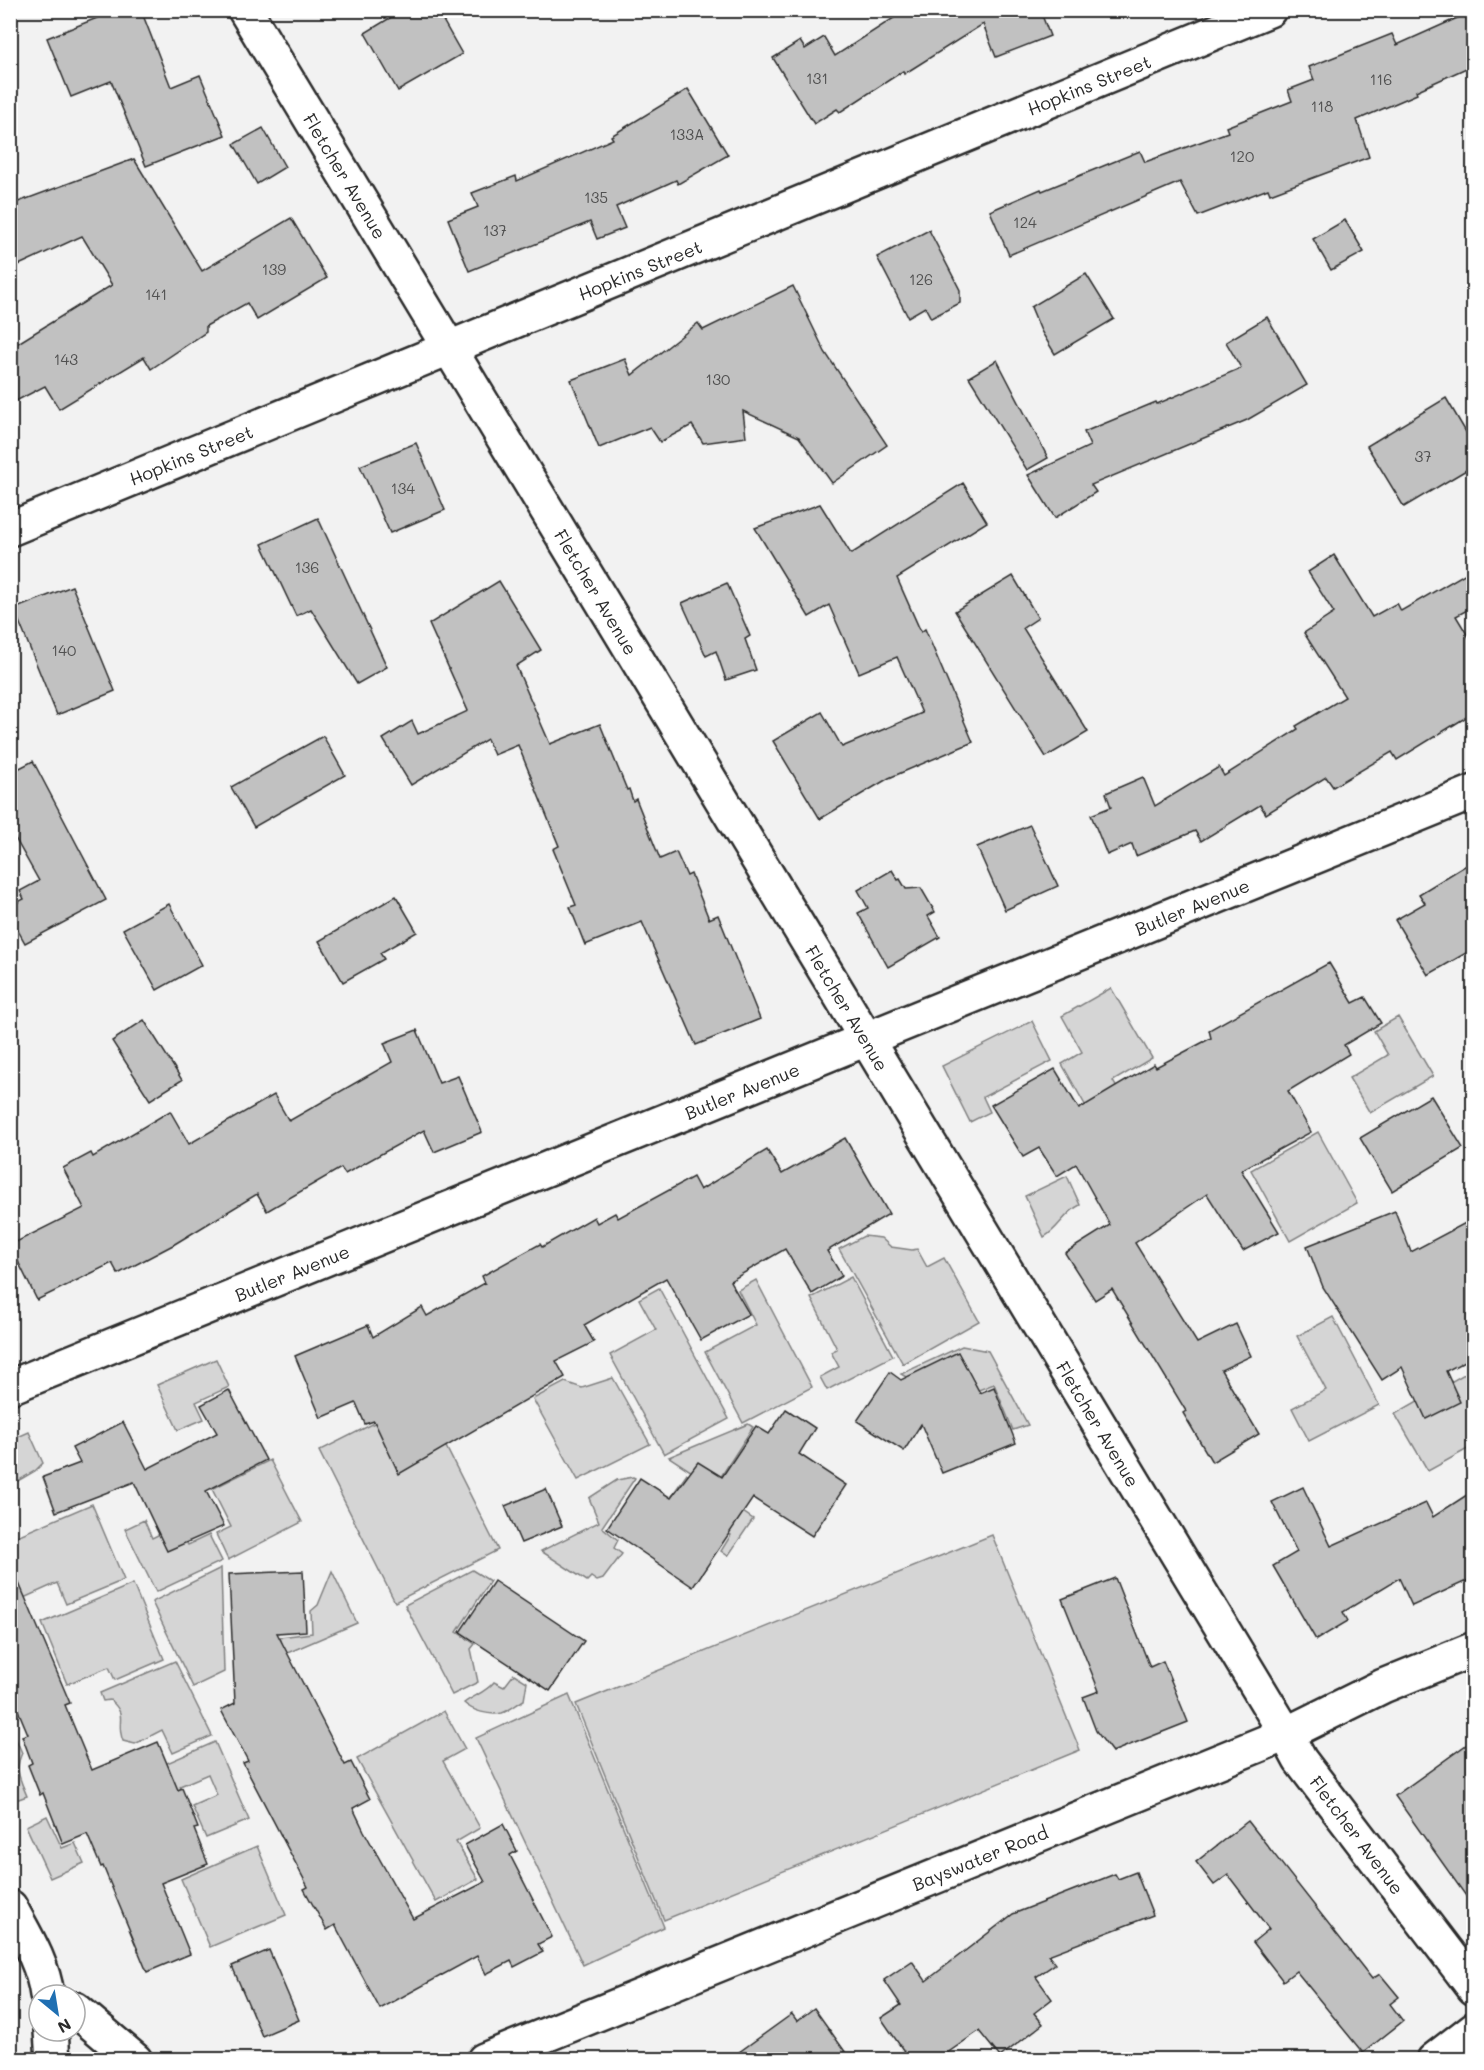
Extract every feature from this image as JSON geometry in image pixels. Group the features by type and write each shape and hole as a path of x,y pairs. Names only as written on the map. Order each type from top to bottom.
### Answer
{"street":[{"name":"Fletcher Avenue","path":"245,10 1300,1760 1473,1988"},
{"name":"Hopkins Street","path":"10,529 1269,10"},
{"name":"Butler Avenue","path":"10,1387 866,1041 1473,792"},
{"name":"Bayswater Road","path":"484,2060 1286,1734 1383,1686 1473,1649"},
{"path":"10,1907 29,1941 47,1983"},
{"path":"87,2018 135,2060"},
{"path":"1434,2060 1473,2029"},
{"path":"51,2043 52,2060"}],"shaded area":[{"path":"1111,988 1152,1058 1113,1081 1170,1182 1139,1200 1062,1064 1082,1052 1062,1016"},
{"path":"1398,1017 1433,1076 1370,1113 1349,1078 1388,1055 1374,1031"},
{"path":"1032,1021 1052,1061 983,1097 990,1112 970,1122 942,1066"},
{"path":"1318,1132 1357,1203 1290,1241 1251,1170"},
{"path":"1067,1176 1080,1205 1044,1237 1025,1196"},
{"path":"864,1236 881,1238 891,1247 917,1249 927,1267 944,1258 979,1321 903,1364 839,1249"},
{"path":"851,1277 893,1356 827,1390 820,1377 839,1367 831,1352 837,1349 811,1298"},
{"path":"756,1280 812,1387 743,1423 705,1352 756,1325 738,1290"},
{"path":"659,1288 729,1419 664,1454 610,1355 656,1330 639,1299"},
{"path":"1333,1317 1379,1405 1309,1441 1292,1408 1326,1390 1297,1336"},
{"path":"962,1346 988,1351 1028,1425 1013,1430 994,1384 948,1402 901,1374"},
{"path":"216,1359 229,1387 196,1402 204,1419 178,1430 157,1385"},
{"path":"1473,1369 1473,1446 1428,1471 1395,1414"},
{"path":"613,1378 650,1444 578,1480 533,1399 565,1382 582,1388"},
{"path":"422,1399 498,1550 395,1602 319,1451"},
{"path":"748,1424 753,1427 720,1478 732,1498 669,1457"},
{"path":"29,1432 43,1463 35,1471 11,1485 11,1440"},
{"path":"270,1460 302,1522 228,1560 216,1534 231,1527 212,1489"},
{"path":"687,1474 753,1519 728,1556 721,1551 731,1535 672,1495"},
{"path":"635,1478 602,1527 618,1540 614,1548 622,1554 603,1579 597,1581 591,1577 587,1581 541,1551 599,1522 589,1498 617,1480"},
{"path":"92,1504 124,1580 66,1604 57,1583 17,1601 11,1586 10,1539"},
{"path":"144,1520 152,1538 178,1525 188,1545 209,1535 222,1561 156,1592 125,1529"},
{"path":"992,1535 1080,1750 664,1920 576,1704"},
{"path":"221,1568 224,1672 193,1687 152,1602"},
{"path":"472,1570 490,1581 457,1632 475,1644 471,1649 478,1682 452,1695 405,1605"},
{"path":"332,1571 357,1623 285,1654 280,1637 312,1633 311,1611 318,1605"},
{"path":"133,1584 164,1659 115,1680 109,1667 67,1684 42,1623"},
{"path":"175,1661 212,1736 173,1753 162,1730 135,1744 123,1741 119,1710 110,1700 103,1701 100,1693"},
{"path":"514,1674 527,1682 524,1700 507,1711 497,1714 487,1713 464,1703 494,1682 504,1687"},
{"path":"569,1695 664,1927 583,1965 476,1738"},
{"path":"444,1711 465,1749 443,1761 480,1828 456,1842 478,1879 436,1902 357,1759"},
{"path":"13,1732 22,1753 18,1770 27,1796 13,1801 10,1796 10,1733"},
{"path":"215,1742 249,1820 206,1838 192,1806 217,1795 208,1774 180,1786 188,1805 135,1777"},
{"path":"47,1816 62,1848 75,1843 84,1863 50,1878 26,1826"},
{"path":"257,1846 286,1915 210,1947 181,1879"}],"building":[{"path":"117,10 141,10 171,87 200,75 225,135 146,166 111,81 71,97 47,38"},
{"path":"403,10 437,10 462,54 398,91 365,33"},
{"path":"906,10 1040,10 1050,36 996,57 983,24 904,74 903,71 840,112 837,109 814,124 773,58 800,41 805,49 824,37 835,56"},
{"path":"1473,11 1473,65 1416,91 1417,94 1357,120 1369,157 1270,194 1268,189 1198,216 1180,182 1009,255 990,211 1140,151 1145,162 1228,132 1226,127 1292,101 1288,90 1314,80 1309,67 1392,34 1397,45"},
{"path":"688,89 728,155 678,184 676,180 616,207 625,228 597,239 590,222 469,271 448,219 478,207 472,193 516,176 517,181 613,139 611,136"},
{"path":"263,128 285,167 257,184 234,144"},
{"path":"134,159 202,271 291,218 327,278 257,320 247,303 206,326 206,332 151,369 144,357 59,409 45,386 10,404 10,348 112,285 82,236 10,269 10,205"},
{"path":"1345,220 1364,252 1331,270 1313,239"},
{"path":"929,230 960,290 960,303 931,318 925,307 908,317 877,257"},
{"path":"1086,274 1114,319 1055,354 1041,331 1031,307"},
{"path":"793,286 825,352 887,445 832,483 799,437 743,411 746,437 703,443 692,425 660,442 650,427 599,448 571,380 625,359 632,375 698,323 703,330"},
{"path":"1267,317 1307,385 1247,420 1091,485 1096,492 1055,518 1028,475 1090,446 1084,432 1241,368 1226,342"},
{"path":"997,360 1048,458 1027,470 969,377"},
{"path":"1446,398 1473,444 1473,466 1404,507 1367,446"},
{"path":"416,443 445,510 390,533 360,466"},
{"path":"963,483 987,522 897,578 921,632 925,629 973,742 889,778 820,819 773,741 822,712 842,747 922,713 897,657 859,673 829,605 809,617 755,528 820,504 851,554"},
{"path":"318,518 387,667 357,684 311,609 296,616 262,544"},
{"path":"1334,555 1372,617 1397,603 1401,611 1473,569 1473,607 1456,616 1473,644 1473,713 1397,760 1392,752 1333,787 1326,777 1266,814 1260,805 1201,841 1195,831 1136,856 1132,844 1107,855 1091,815 1111,807 1106,793 1143,777 1155,806 1219,767 1224,776 1298,729 1296,726 1345,697 1304,633 1334,613 1308,572"},
{"path":"1013,576 1038,618 1023,628 1088,732 1046,757 955,611"},
{"path":"499,581 541,650 516,666 550,744 600,724 627,790 629,789 633,801 636,799 660,859 676,852 687,876 691,874 709,919 718,915 760,1019 696,1045 642,922 585,945 570,907 576,905 553,849 559,846 518,745 494,755 487,739 411,785 383,739 412,721 418,734 468,711 429,624"},
{"path":"727,583 750,636 745,639 756,670 726,680 716,651 706,656 682,603"},
{"path":"72,586 115,691 57,715 14,609"},
{"path":"323,736 345,775 254,827 231,787"},
{"path":"33,761 106,900 25,943 10,916 10,906 24,899 20,891 39,881 10,829 10,773"},
{"path":"1030,825 1058,886 1005,910 977,847"},
{"path":"1473,861 1473,949 1428,975 1395,920 1425,903 1419,894"},
{"path":"892,870 906,889 921,888 935,912 928,916 940,937 888,967 858,913 868,908 858,890"},
{"path":"396,896 417,932 380,953 384,959 343,982 319,941"},
{"path":"169,904 202,965 157,990 123,929"},
{"path":"1329,963 1353,1003 1365,997 1381,1023 1344,1045 1349,1054 1288,1091 1311,1132 1241,1170 1279,1232 1243,1251 1207,1194 1135,1243 1197,1343 1236,1324 1251,1356 1221,1370 1259,1434 1212,1462 1183,1413 1186,1411 1112,1289 1095,1300 1065,1253 1110,1225 1076,1164 1057,1176 1039,1148 1023,1157 991,1105 1055,1069 1079,1109 1154,1064 1156,1067 1211,1038 1209,1030"},
{"path":"144,1020 182,1080 150,1100 112,1041"},
{"path":"417,1030 439,1083 458,1076 482,1132 434,1152 424,1130 345,1174 341,1168 267,1211 257,1194 173,1245 118,1274 112,1263 37,1300 10,1245 84,1208 63,1168 91,1153 93,1157 170,1111 189,1144 274,1095 289,1121 392,1062 384,1043"},
{"path":"1431,1096 1463,1148 1392,1191 1360,1138"},
{"path":"845,1138 889,1214 827,1251 842,1276 812,1294 785,1249 730,1281 749,1314 701,1340 666,1278 584,1325 594,1342 556,1361 565,1377 399,1474 374,1421 365,1424 356,1403 321,1418 295,1356 368,1325 373,1337 422,1307 427,1316 485,1283 482,1276 540,1244 542,1247 594,1217 597,1223 615,1213 618,1218 693,1177 700,1190 767,1150 782,1174"},
{"path":"1395,1211 1411,1252 1473,1219 1473,1357 1446,1371 1460,1402 1426,1419 1402,1367 1382,1380 1323,1287 1307,1246"},
{"path":"958,1352 980,1393 994,1387 1016,1443 942,1473 921,1424 904,1451 857,1421 890,1372 901,1380"},
{"path":"229,1390 266,1460 206,1491 224,1526 167,1551 134,1482 56,1512 43,1477 80,1463 72,1448 123,1422 147,1469 217,1433 201,1405"},
{"path":"786,1409 815,1428 799,1454 846,1485 812,1536 753,1498 693,1587 607,1528 640,1478 671,1498 698,1462 722,1477 756,1426 769,1434"},
{"path":"1303,1487 1331,1546 1426,1503 1433,1517 1473,1491 1473,1578 1412,1606 1399,1578 1343,1612 1348,1621 1316,1640 1273,1566 1297,1552 1272,1502"},
{"path":"546,1489 562,1526 521,1543 505,1506"},
{"path":"10,1562 70,1703 65,1705 92,1770 158,1742 178,1790 182,1788 198,1828 194,1829 208,1864 161,1883 190,1954 147,1972 103,1866 101,1867 87,1834 63,1844 43,1793 40,1795 28,1765 32,1763 22,1736 28,1734 10,1691"},
{"path":"303,1571 306,1631 277,1633 345,1765 351,1762 370,1799 353,1808 413,1919 485,1882 465,1845 503,1824 517,1851 510,1855 552,1937 538,1944 543,1952 514,1967 511,1961 486,1974 477,1956 380,2009 335,1925 327,1930 304,1889 308,1887 243,1763 248,1761 221,1710 235,1703 229,1574"},
{"path":"1115,1578 1150,1667 1163,1661 1188,1722 1112,1752 1096,1731 1083,1697 1099,1691 1062,1599"},
{"path":"494,1581 584,1641 550,1691 460,1632"},
{"path":"1473,1740 1473,1906 1395,1796"},
{"path":"1248,1821 1372,1979 1380,1974 1399,1997 1390,2004 1403,2021 1363,2053 1296,1971 1283,1981 1253,1942 1269,1929 1228,1875 1214,1885 1196,1862"},
{"path":"1136,1872 1153,1915 1048,1955 1055,1964 1036,1977 1052,1999 1034,2013 1043,2024 1000,2057 979,2031 937,2060 910,2060 881,2018 901,2005 884,1980 912,1961 926,1981 1013,1914 1115,1874 1118,1879"},
{"path":"269,1950 299,2020 262,2036 232,1966"},
{"path":"814,2008 851,2060 728,2060 792,2014 797,2021"}]}
